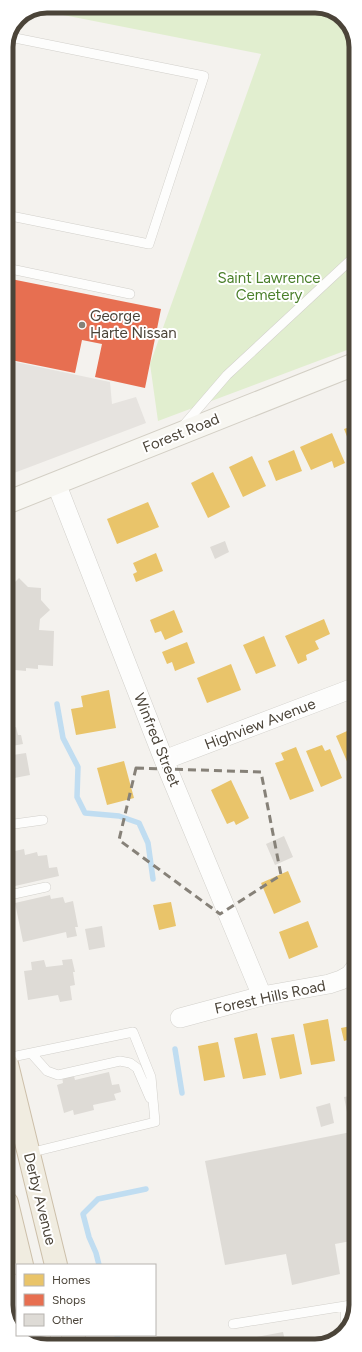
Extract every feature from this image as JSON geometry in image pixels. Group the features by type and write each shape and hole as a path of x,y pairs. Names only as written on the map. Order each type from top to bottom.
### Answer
{"highway":[{"name":"Derby Avenue","path":"13,1088 56,1264"},
{"path":"13,1228 22,1264"}],"main road":[{"name":"Forest Road","path":"13,500 349,366"}],"street":[{"name":"Winfred Street","path":"56,483 164,760 262,996"},
{"name":"Highview Avenue","path":"164,760 349,690"},
{"name":"Forest Hills Road","path":"180,1018 262,996 329,984 349,976"}],"lane":[{"path":"13,216 149,244 204,76 15,38"},
{"path":"176,434 227,375 349,262"},
{"path":"13,269 130,294"},
{"path":"13,825 43,820"},
{"path":"13,893 46,887"},
{"path":"13,1057 133,1032 151,1077 155,1122 29,1153"},
{"path":"31,1053 47,1071 58,1075 120,1061 130,1063 137,1068 153,1105"},
{"path":"233,1324 349,1305"},
{"path":"345,1306 346,1319"}],"highlighted area":[{"path":"136,768 261,772 281,875 220,914 119,840"}],"green space":[{"name":"Saint Lawrence Cemetery","path":"53,13 318,13 338,21 347,36 349,47 349,349 158,421 150,364 261,54"}],"shaded area":[{"path":"13,361 110,382 112,404 136,397 146,423 13,473"}],"building: Homes":[{"path":"349,427 349,442 344,429"},
{"path":"332,433 345,463 334,468 332,461 311,470 300,447"},
{"path":"294,450 302,471 276,481 268,461"},
{"path":"252,456 266,486 243,497 229,467"},
{"path":"213,472 230,507 208,518 191,483"},
{"path":"148,502 159,527 117,544 107,519"},
{"path":"156,553 163,571 136,582 133,574 137,572 133,563"},
{"path":"174,610 183,632 165,640 161,631 155,633 150,620"},
{"path":"324,619 330,634 315,641 319,649 306,655 307,660 298,664 285,636"},
{"path":"264,636 276,666 256,674 243,645"},
{"path":"187,642 195,663 175,671 172,662 167,664 162,652"},
{"path":"231,664 241,690 207,703 197,678"},
{"path":"109,690 116,728 76,735 71,709 83,707 81,696"},
{"path":"349,730 349,766 336,736"},
{"path":"322,745 325,751 330,749 342,778 321,787 306,751"},
{"path":"296,747 314,791 290,800 275,763 284,760 281,753"},
{"path":"124,761 134,798 107,805 97,768"},
{"path":"231,780 249,818 236,825 234,821 227,824 211,790"},
{"path":"288,871 301,902 274,914 261,883"},
{"path":"171,902 176,926 159,930 153,905"},
{"path":"308,921 318,947 289,959 279,932"},
{"path":"328,1019 335,1061 311,1065 303,1024"},
{"path":"349,1026 349,1040 344,1041 341,1028"},
{"path":"257,1033 266,1075 243,1079 234,1038"},
{"path":"294,1034 302,1074 280,1079 271,1038"},
{"path":"218,1042 225,1077 204,1081 198,1046"}],"building: Shops":[{"name":"George Harte Nissan","path":"13,279 161,309 145,388 95,377 102,344 82,340 75,373 13,360"}],"building: Other":[{"path":"225,541 229,552 215,559 210,547"},
{"path":"19,578 28,587 41,588 41,600 50,610 40,619 39,630 54,631 53,666 38,665 38,669 26,668 26,671 15,670 15,673 13,673 13,584"},
{"path":"16,727 18,735 21,735 23,744 13,746 13,728"},
{"path":"26,753 30,775 13,778 13,755"},
{"path":"284,836 293,857 275,865 266,844"},
{"path":"24,849 25,855 37,852 38,856 47,855 49,868 57,867 59,876 15,886 13,876 13,851"},
{"path":"50,895 51,899 63,897 65,903 73,901 78,927 75,927 77,936 67,938 66,932 23,942 15,903"},
{"path":"102,926 105,947 89,950 85,929"},
{"path":"72,959 75,972 73,972 75,985 70,986 72,1000 60,1002 58,995 28,1000 24,971 32,970 31,962 44,960 46,967 63,965 62,960"},
{"path":"109,1072 112,1085 119,1084 121,1092 114,1094 116,1100 93,1105 94,1110 74,1115 73,1110 64,1113 57,1085 63,1083 62,1076 73,1073 75,1080"},
{"path":"349,1096 349,1122 344,1097"},
{"path":"330,1103 334,1123 321,1127 316,1107"},
{"path":"349,1132 349,1241 335,1244 340,1274 292,1285 286,1254 225,1265 205,1161"},
{"path":"283,1332 285,1339 246,1339"}],"waterway":[{"path":"57,704 63,738 78,767 77,797 85,813 119,816 139,823 148,843 153,879"},
{"path":"175,1049 182,1093"},
{"path":"99,1264 83,1214 98,1199 146,1189"}],"place":[{"name":"George Harte Nissan","path":"82,325"}]}
